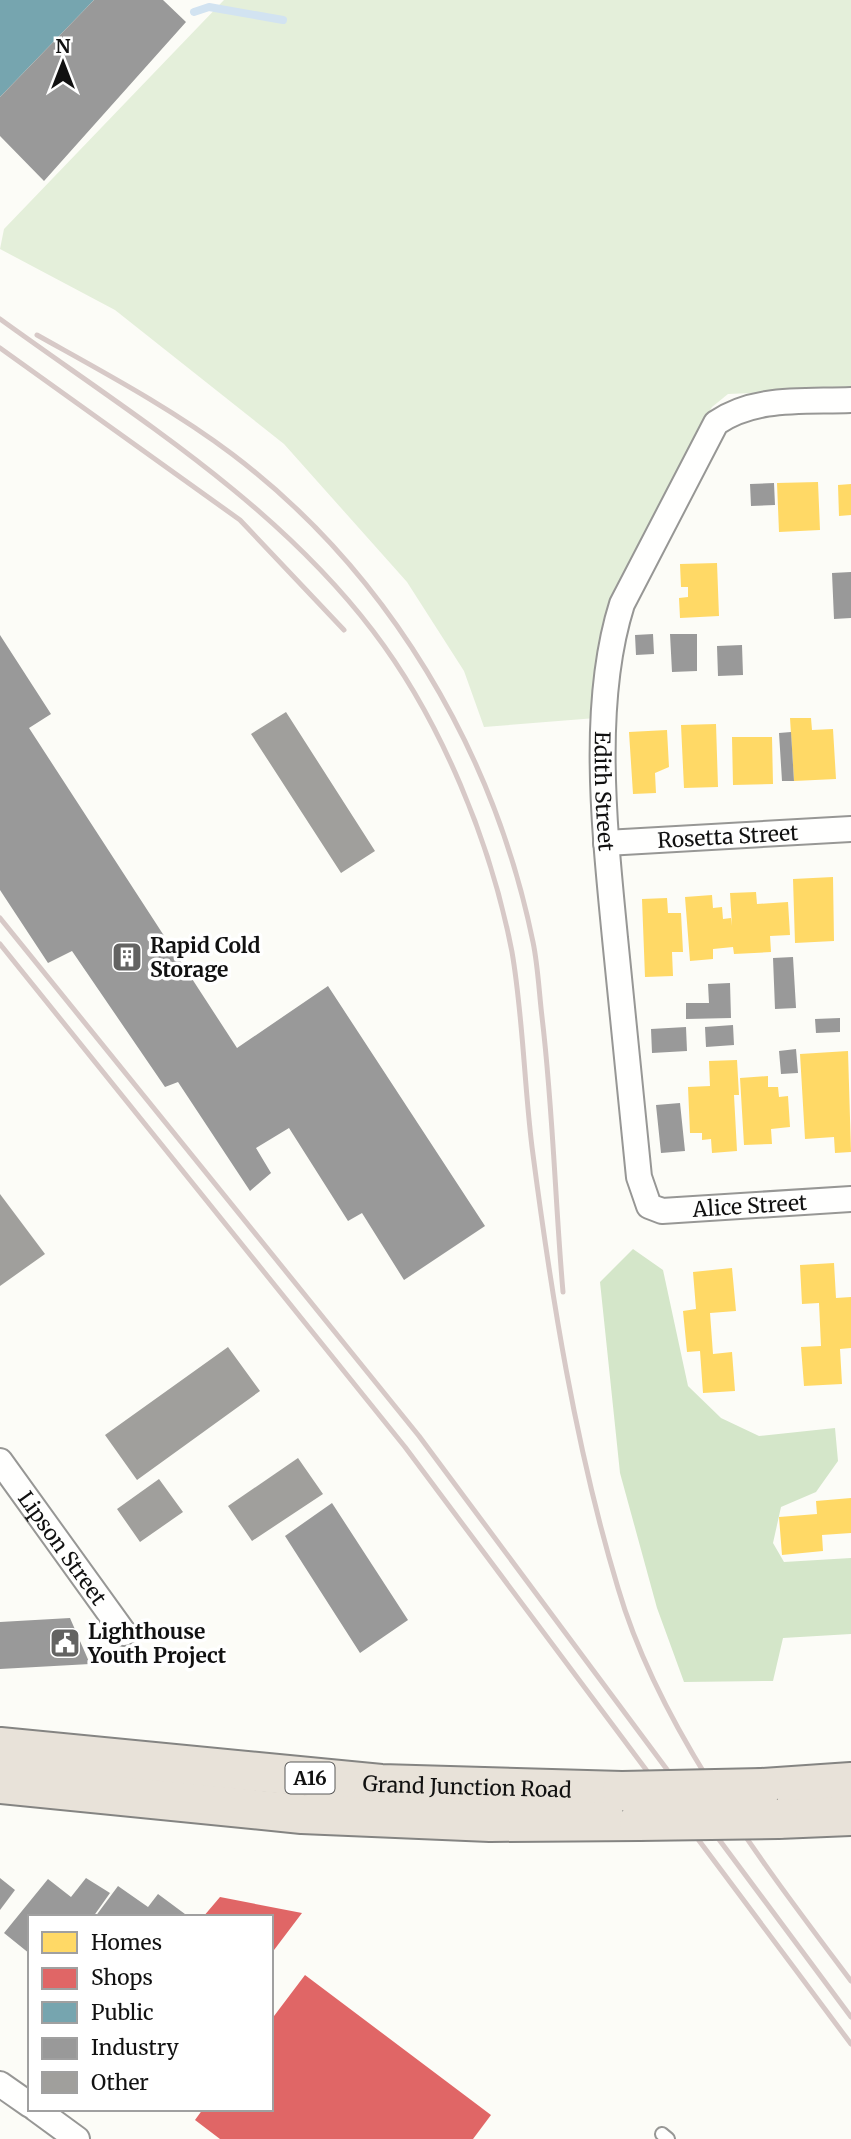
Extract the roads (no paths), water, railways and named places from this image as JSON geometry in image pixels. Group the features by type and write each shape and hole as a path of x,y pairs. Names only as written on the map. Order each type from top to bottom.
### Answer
{"highway":[{"name":"Grand Junction Road","path":"0,1747 630,1806"},
{"name":"Grand Junction Road","path":"770,1803 851,1782"},
{"name":"Grand Junction Road","path":"0,1784 302,1814 489,1822 630,1806 770,1803 851,1816"}],"street":[{"name":"Edith Street","path":"649,1206 639,1177 606,843 603,740 613,632 622,604 716,423 736,410 767,403 851,400"},
{"name":"Rosetta Street","path":"606,843 851,829"},
{"name":"Alice Street","path":"649,1206 662,1211 851,1199"},
{"name":"Lipson Street","path":"0,1461 124,1633"},
{"path":"0,2084 28,2104"},
{"path":"39,2111 77,2139"}],"waterway":[{"path":"194,12 209,7 283,20"}],"railway":[{"path":"0,319 198,462 246,500 291,541 334,584 373,631 398,666 441,743 477,826 503,911 512,952 532,1147 556,1313 589,1480 618,1588 636,1641 659,1693 687,1744 750,1843 851,1981"},
{"path":"37,335 185,421 232,454 288,501 339,553 386,610 426,671 462,735 491,802 515,871 535,951 549,1085 563,1292"},
{"path":"0,348 240,520 344,630"},
{"path":"0,918 419,1436 851,2017"},
{"path":"0,944 405,1447 851,2044"}],"place":[{"name":"Rapid Cold Storage","path":"127,957"},
{"name":"Lighthouse Youth Project","path":"65,1643"}]}
